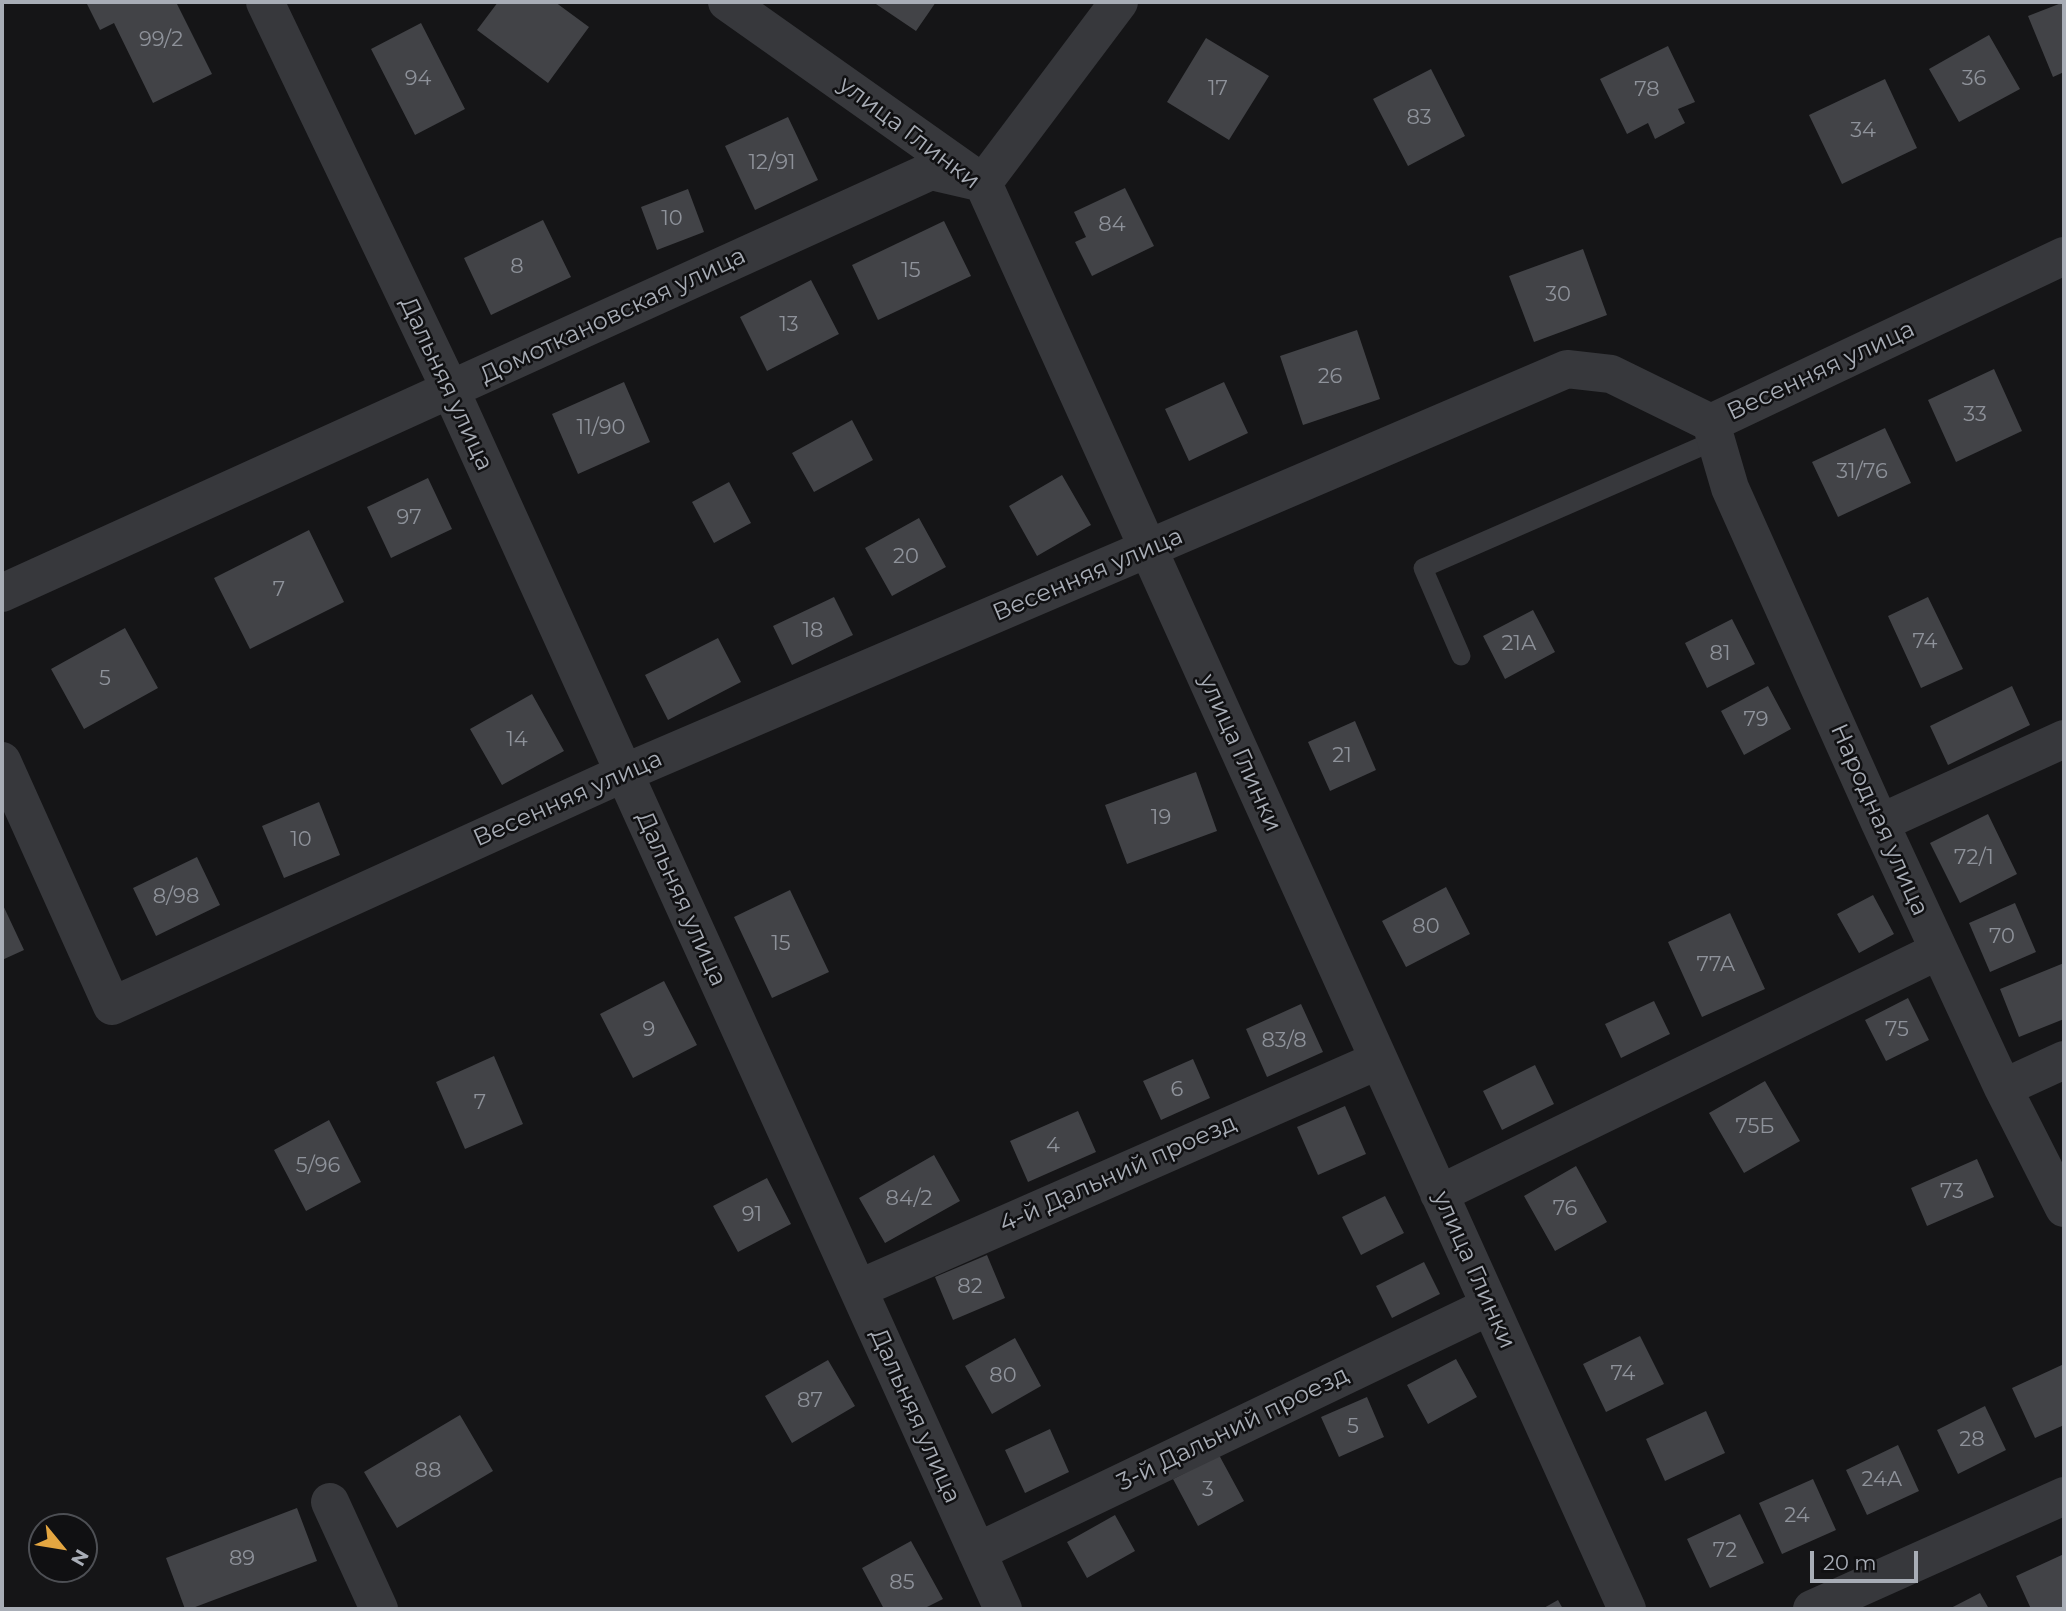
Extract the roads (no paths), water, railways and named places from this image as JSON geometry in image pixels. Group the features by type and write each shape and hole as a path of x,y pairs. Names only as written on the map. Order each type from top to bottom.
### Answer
{"street":[{"name":"Дальняя улица","path":"265,2 451,391 1003,1609"},
{"name":"улица Глинки","path":"727,2 983,183 1627,1609"},
{"path":"983,183 1119,2"},
{"name":"Домоткановская улица","path":"2,593 931,171 983,183"},
{"name":"Весенняя улица","path":"2,761 112,1006 624,773 1567,369 1611,374 1714,432 2064,256"},
{"name":"Народная улица","path":"1714,432 1730,488 1880,823 2003,1088 2064,1208"},
{"path":"1880,823 2064,739"},
{"path":"1439,1194 1938,951"},
{"name":"4-й Дальний проезд","path":"858,1289 1379,1060"},
{"path":"2003,1088 2064,1060"},
{"name":"3-й Дальний проезд","path":"977,1552 1490,1306"},
{"path":"1812,1609 2064,1496"},
{"path":"330,1502 379,1609"}],"lane":[{"path":"1461,656 1423,568 1714,432"}]}
